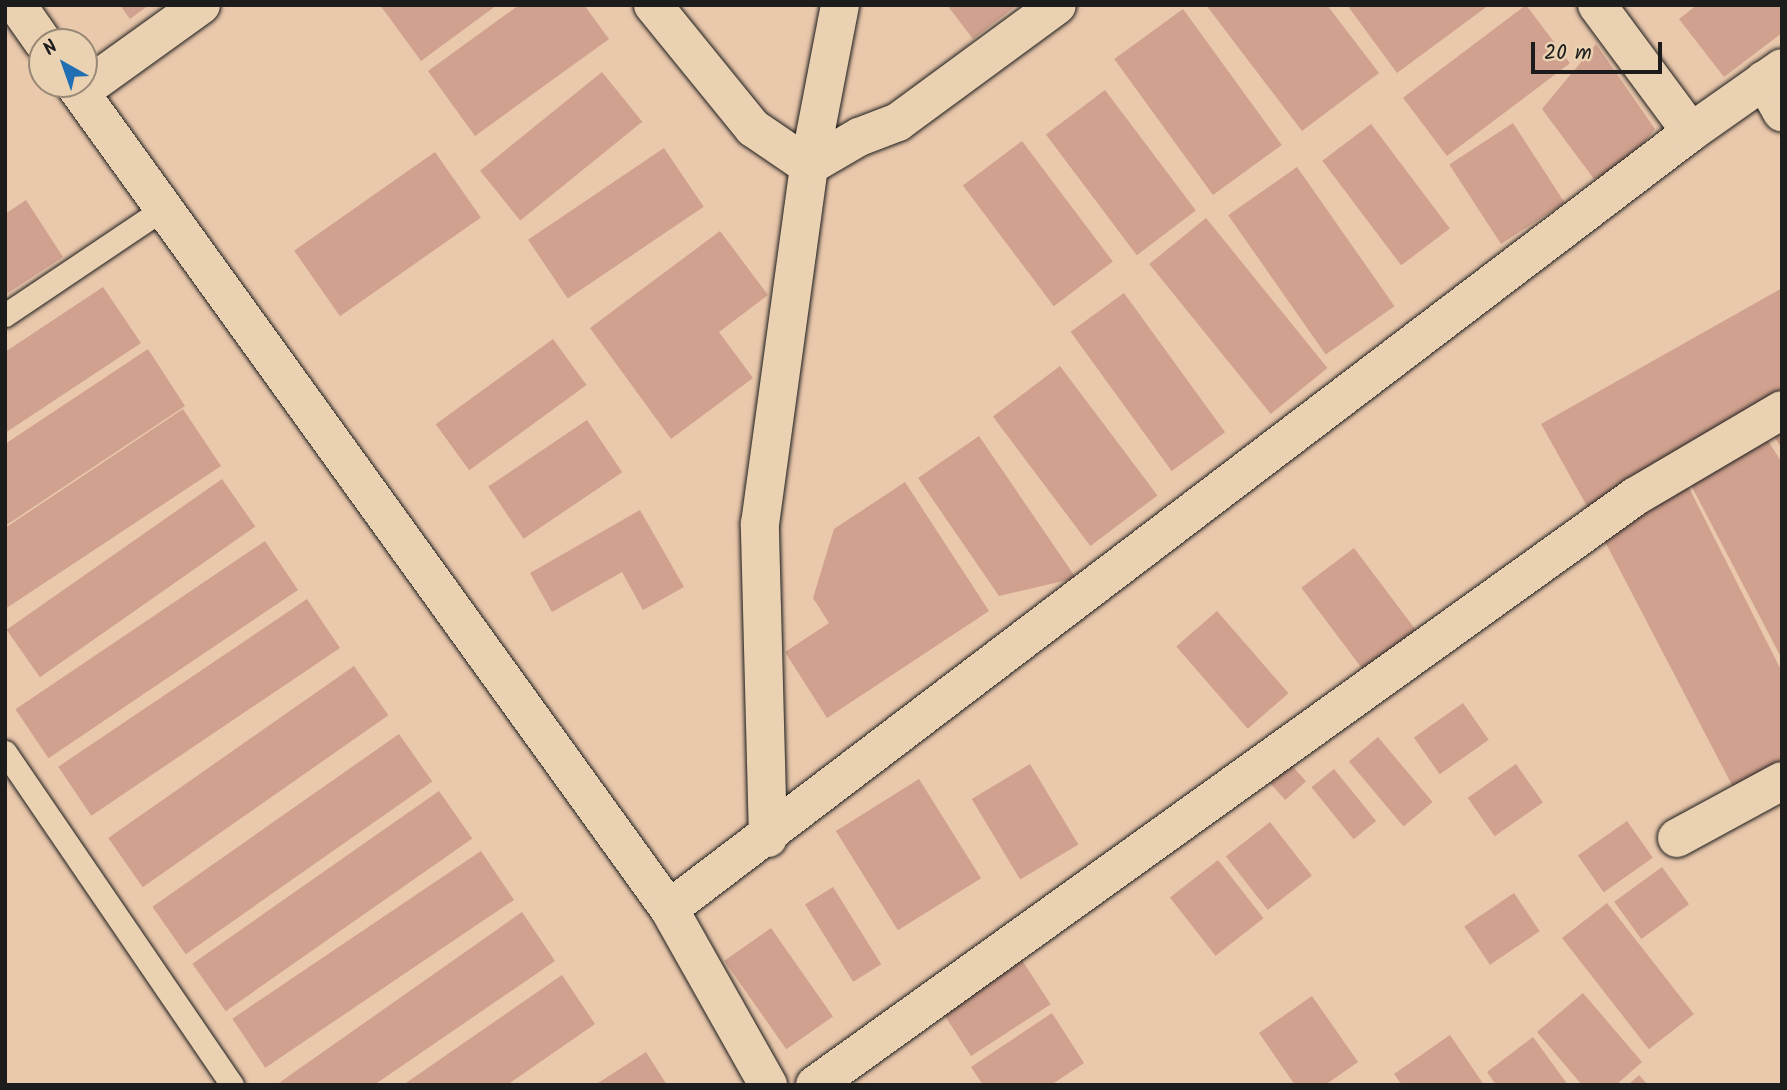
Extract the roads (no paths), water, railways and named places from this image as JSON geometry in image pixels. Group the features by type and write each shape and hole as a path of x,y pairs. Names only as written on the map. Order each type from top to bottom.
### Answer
{"street":[{"path":"16,5 33,28"},
{"path":"98,74 201,5"},
{"path":"653,5 753,128 809,166"},
{"path":"768,838 760,524 809,166 840,5"},
{"path":"809,166 859,137 898,122 1057,5"},
{"path":"1597,5 1691,132"},
{"path":"669,909 768,838 1691,132 1776,87"},
{"path":"84,98 669,909 768,1085"},
{"path":"815,1085 1636,496 1782,410"},
{"path":"1677,838 1782,781"}],"lane":[{"path":"5,314 164,208"},
{"path":"5,752 232,1085"}]}
